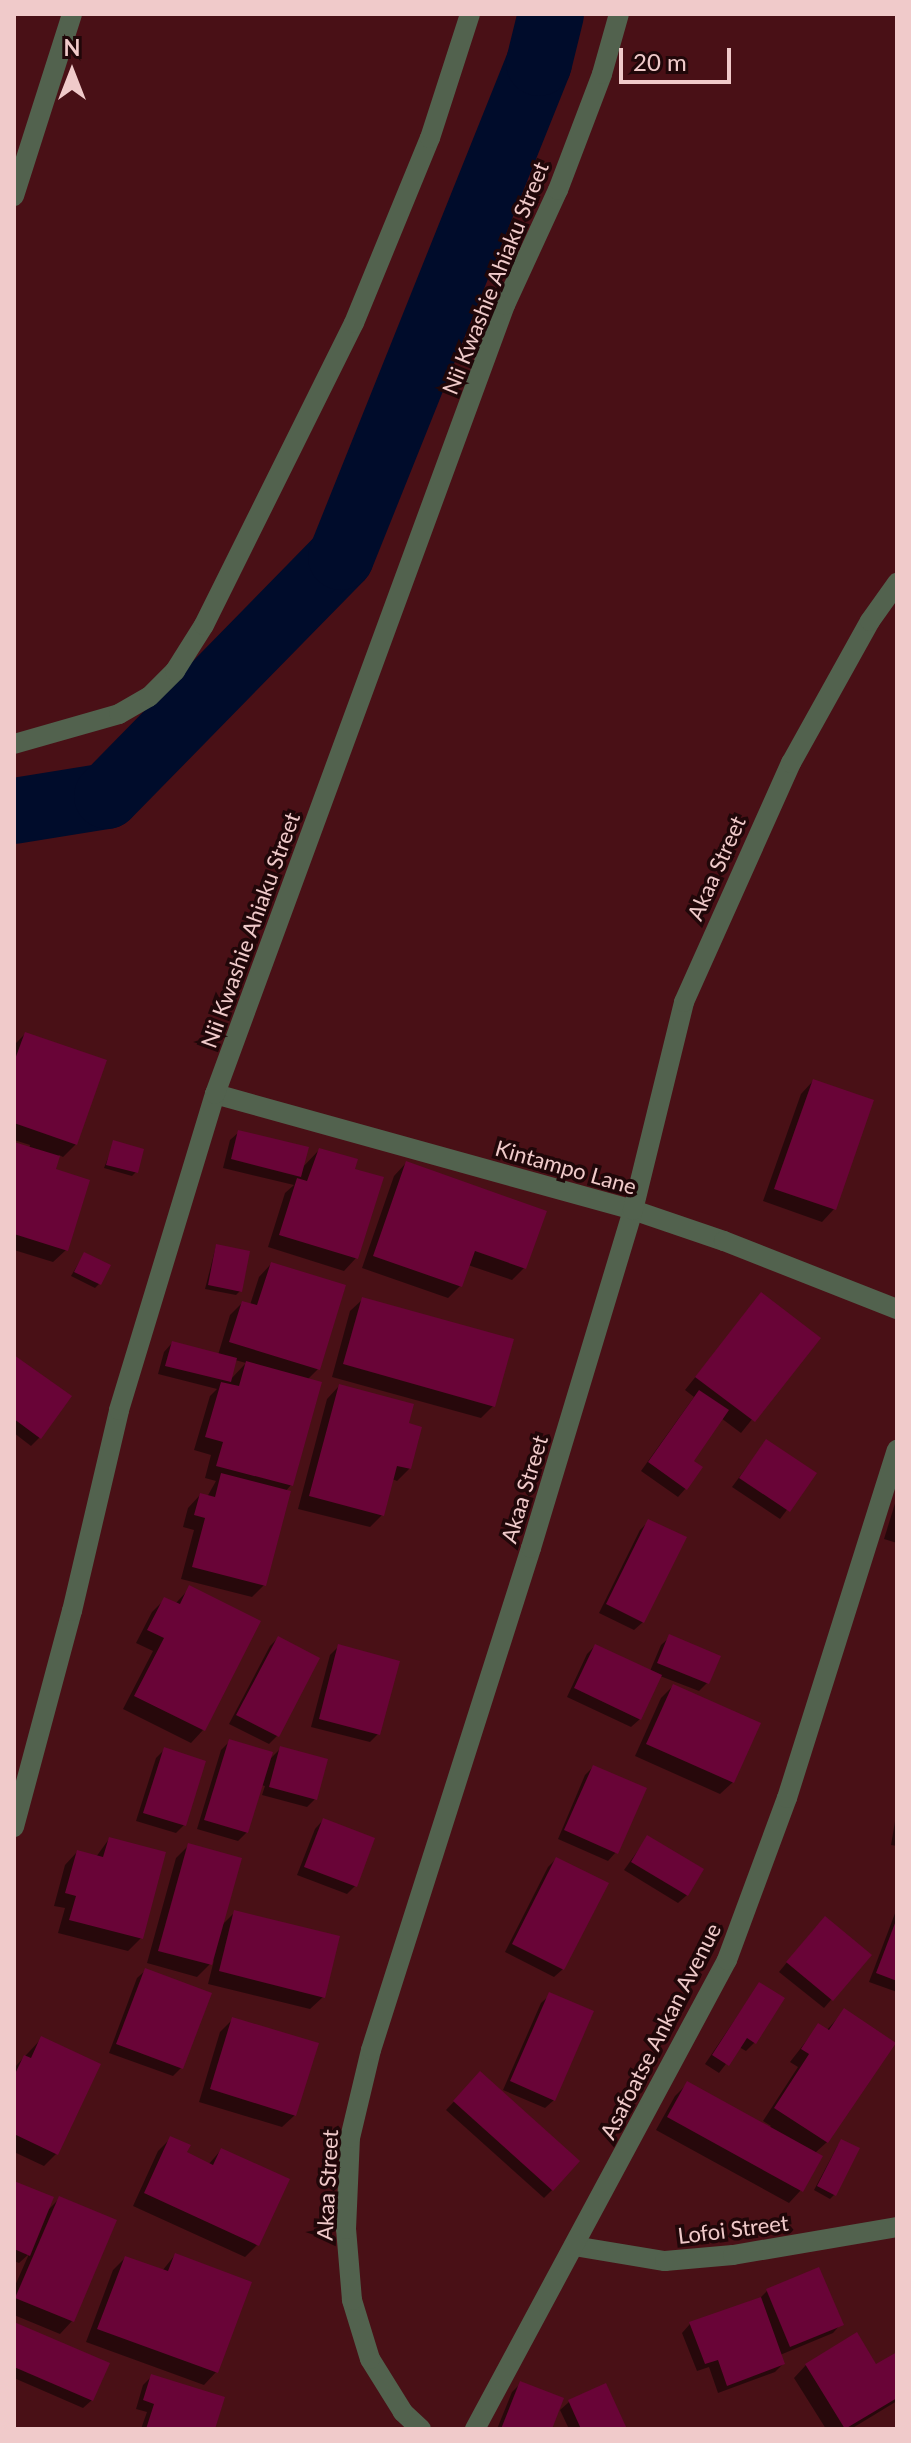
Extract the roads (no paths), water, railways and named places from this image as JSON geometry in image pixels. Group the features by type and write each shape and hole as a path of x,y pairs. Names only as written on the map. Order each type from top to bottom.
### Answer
{"street":[{"path":"14,196 72,14"},
{"path":"14,744 119,714 149,697 182,659 204,625 354,323 430,138 470,14"},
{"name":"Nii Kwashie Ahiaku Street","path":"14,1827 72,1611 119,1410 215,1094 505,305 558,190 602,74 619,14"},
{"name":"Akaa Street","path":"421,2429 403,2412 370,2359 352,2300 346,2229 350,2138 371,2050 536,1534 633,1210 684,1002 791,763 870,621 897,583"},
{"name":"Kintampo Lane","path":"215,1094 633,1210 724,1241 897,1309"},
{"name":"Asafoatse Ankan Avenue","path":"475,2429 727,1960 787,1798 897,1450"},
{"name":"Lofoi Street","path":"574,2246 665,2261 733,2255 897,2227"}],"waterway":[{"path":"14,811 107,796 341,557 539,63 551,14"}]}
